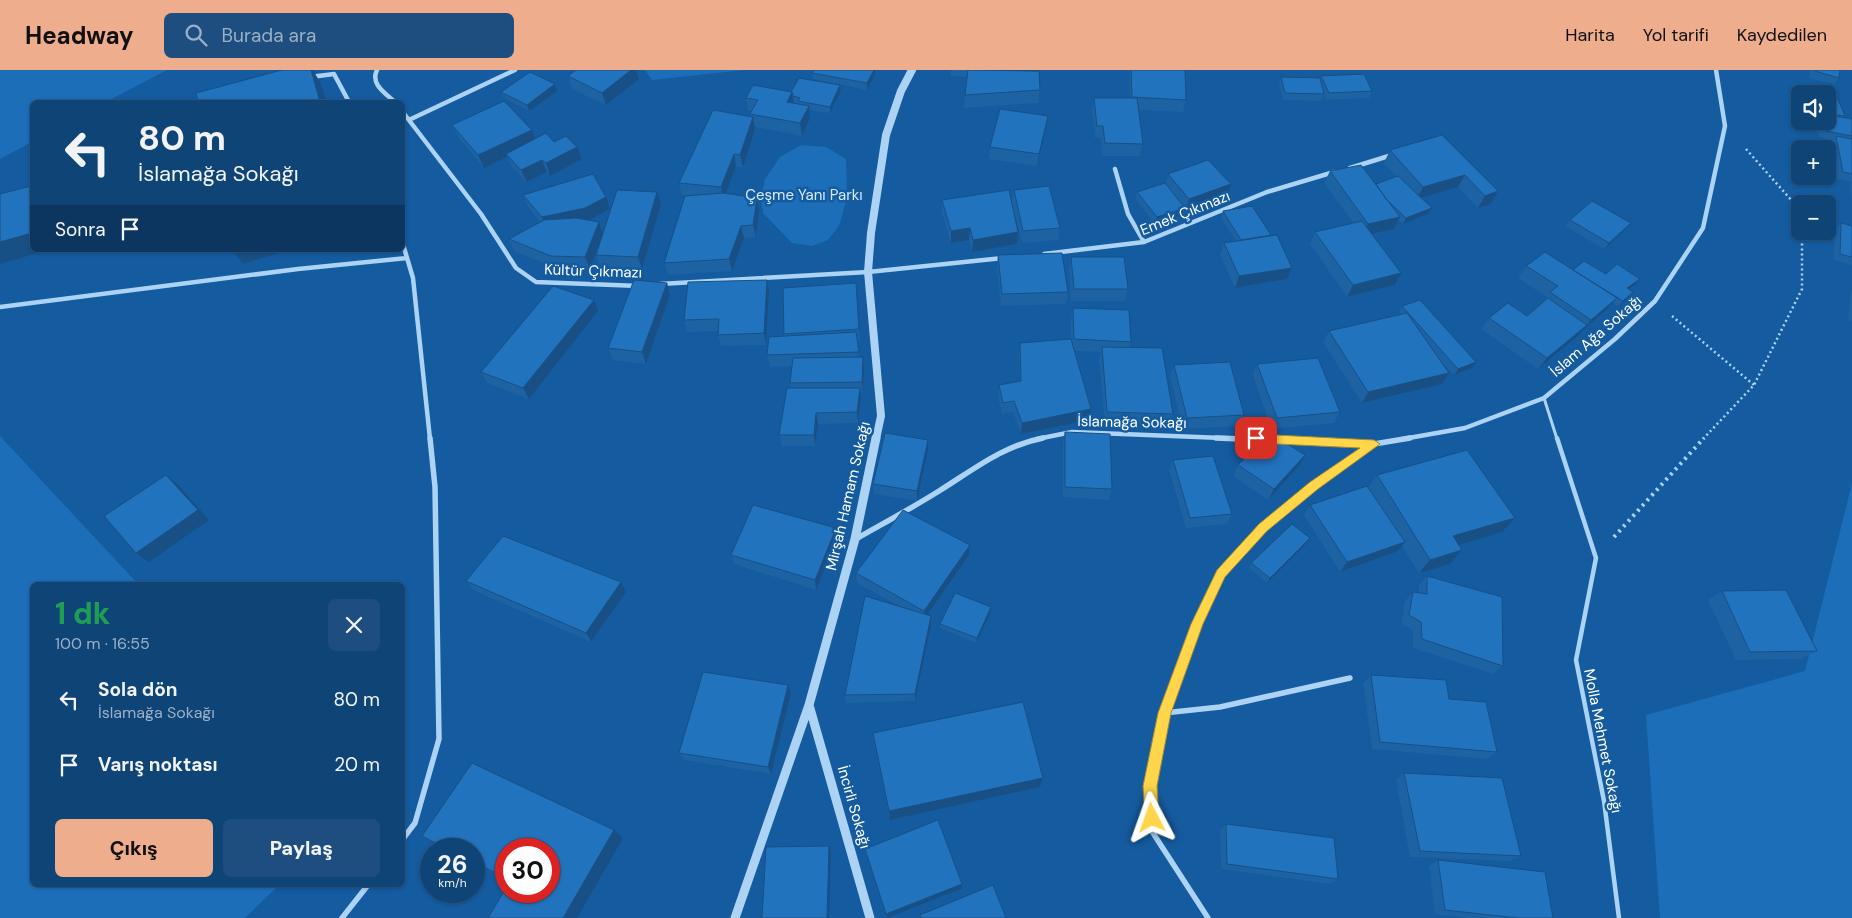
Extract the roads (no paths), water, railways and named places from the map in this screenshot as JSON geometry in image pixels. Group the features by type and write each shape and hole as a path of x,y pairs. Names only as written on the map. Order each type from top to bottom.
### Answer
{"street":[{"path":"377,70 374,76 376,83 393,100"},
{"path":"410,119 515,70"},
{"name":"Mirşah Hamam Sokağı","path":"735,918 809,705 855,539 881,416 868,272 871,233 886,134 901,91 912,70"},
{"name":"İslam Ağa Sokağı","path":"1374,444 1465,428 1544,398 1615,339 1655,301 1702,228 1725,126 1716,70"},
{"path":"302,79 320,74 334,74 348,100"},
{"name":"Kültür Çıkmazı","path":"405,113 481,214 516,268 536,282 648,285"},
{"name":"Emek Çıkmazı","path":"1034,255 1144,242 1267,192 1395,154"},
{"path":"1115,169 1128,214 1144,242"},
{"path":"405,251 413,278 435,486 439,739 415,823 405,836"},
{"path":"0,307 288,270 407,258"},
{"path":"868,272 1005,258"},
{"name":"Kültür Çıkmazı","path":"658,284 868,272"},
{"name":"İslamağa Sokağı","path":"855,539 939,491 984,460 1032,440 1064,434 1127,433 1374,444"},
{"path":"1208,918 1153,834 1150,786 1164,713 1198,624 1221,573 1263,528 1314,485 1374,444"},
{"path":"1164,713 1220,707 1350,678"},
{"name":"İncirli Sokağı","path":"809,705 870,918"},
{"path":"342,918 366,887"}],"lane":[{"name":"Molla Mehmet Sokağı","path":"1544,398 1596,558 1576,660 1604,801 1619,918"}],"park label":[{"name":"Çeşme Yanı Parkı","path":"804,195"}]}
